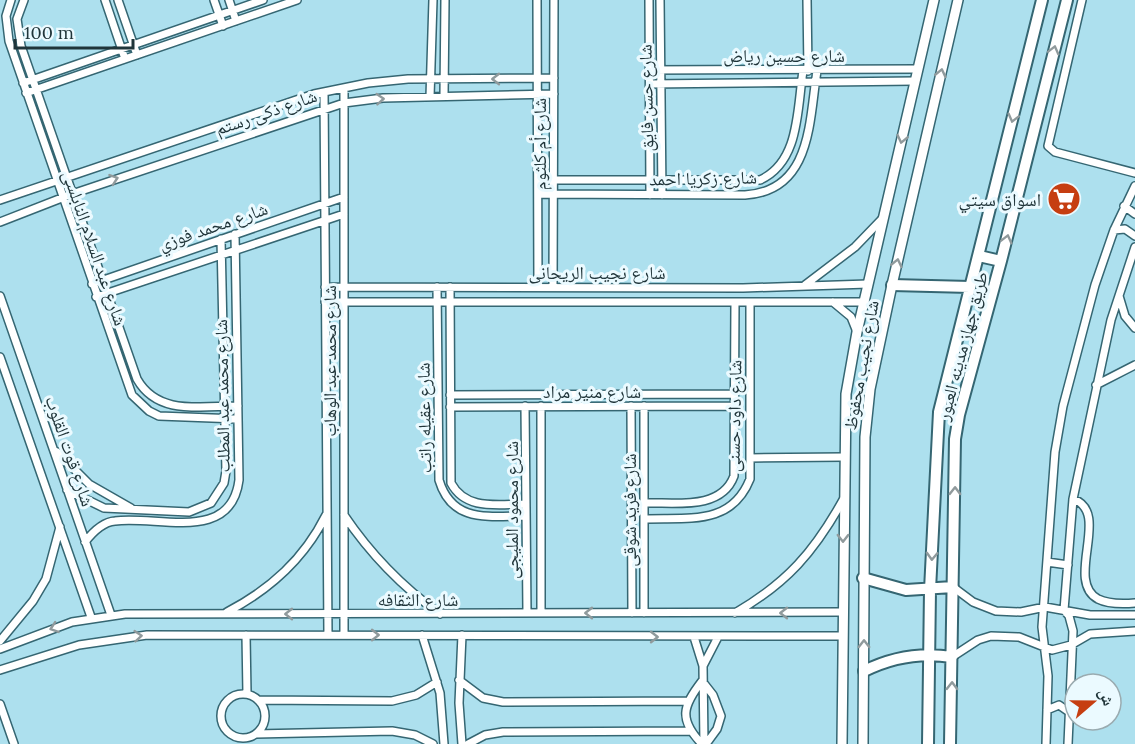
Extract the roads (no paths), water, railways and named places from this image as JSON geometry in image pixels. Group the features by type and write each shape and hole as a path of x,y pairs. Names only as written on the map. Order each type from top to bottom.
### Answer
{"main road":[{"name":"طريق جهاز مدينه العبور","path":"928,744 930,590 939,412 1042,0"},
{"name":"طريق جهاز مدينه العبور","path":"950,744 956,440 959,416 1067,0"},
{"path":"979,256 1001,261"},
{"path":"892,285 970,287"},
{"path":"863,578 892,587 930,590 953,587"},
{"path":"864,671 890,660 930,655 952,657"}],"street":[{"name":"شارع عبد السلام النابلسى","path":"11,0 6,28 26,93 125,381 139,404 159,416 238,420"},
{"name":"شارع عبد السلام النابلسى","path":"24,0 17,19 18,33 136,379 149,395 158,401 178,407 238,406"},
{"path":"105,0 125,59"},
{"path":"118,0 137,55"},
{"path":"214,0 222,26"},
{"path":"229,0 236,21"},
{"path":"23,82 263,0"},
{"path":"26,93 297,0"},
{"path":"430,97 433,0"},
{"path":"444,96 445,0"},
{"name":"شارع أم كلثوم","path":"537,0 538,287"},
{"name":"شارع أم كلثوم","path":"554,0 554,287"},
{"name":"شارع حسن فايق","path":"649,0 650,195"},
{"name":"شارع حسن فايق","path":"660,0 662,195"},
{"name":"شارع زكريا احمد","path":"538,180 748,182 771,175 780,167 789,152 805,71 807,0"},
{"name":"شارع نجيب محفوظ","path":"842,744 846,394 857,332 934,0"},
{"name":"شارع نجيب محفوظ","path":"863,744 865,437 870,389 958,0"},
{"path":"1082,0 1048,146 1055,152 1135,172"},
{"name":"شارع حسين رياض","path":"650,70 918,69"},
{"name":"شارع زكريا احمد","path":"538,195 755,195 776,187 793,172 803,151 817,71"},
{"name":"شارع ذكى رستم","path":"0,200 324,92 389,81 554,78"},
{"name":"شارع حسين رياض","path":"650,84 815,84 915,81"},
{"name":"شارع محمد عبد الوهاب","path":"344,88 344,635"},
{"name":"شارع محمد عبد الوهاب","path":"324,92 328,635"},
{"name":"شارع ذكى رستم","path":"0,222 72,194 344,103 444,96 554,94"},
{"path":"1046,744 1048,676 1042,627 1052,474 1063,406 1095,285 1114,230 1135,186"},
{"name":"شارع محمد فوزي","path":"92,284 344,197"},
{"path":"1124,206 1135,214"},
{"name":"شارع محمد فوزي","path":"96,297 344,214"},
{"path":"803,286 839,262 884,216"},
{"path":"1114,230 1125,229 1135,236"},
{"name":"شارع محمد عبد المطلب","path":"86,542 98,529 113,521 194,523 208,520 221,513 231,503 237,490 235,234"},
{"name":"شارع محمد عبد المطلب","path":"67,490 104,508 189,512 211,503 224,483 221,240"},
{"path":"1070,672 1072,624 1065,610 1073,499 1096,385 1119,292 1135,247"},
{"name":"شارع نجيب الريحانى","path":"325,287 668,287 868,284"},
{"name":"شارع عقيله راتب","path":"437,287 440,480 443,492 458,509 469,514 526,516"},
{"name":"شارع عقيله راتب","path":"450,287 450,472 456,492 473,503 526,504"},
{"path":"668,287 668,302"},
{"path":"1119,292 1125,316 1135,328"},
{"name":"شارع قوت القلوب","path":"0,296 111,615"},
{"path":"830,301 851,317 857,332"},
{"name":"شارع نجيب الريحانى","path":"325,302 865,302"},
{"name":"شارع داود حسنى","path":"644,503 705,501 721,496 734,476 735,302"},
{"name":"شارع داود حسنى","path":"644,519 707,517 730,508 745,490 750,479 750,302"},
{"name":"شارع قوت القلوب","path":"0,357 91,617"},
{"path":"1096,385 1135,365"},
{"name":"شارع منير مراد","path":"450,395 735,394"},
{"name":"شارع منير مراد","path":"450,406 734,406"},
{"name":"شارع محمود المليجى","path":"525,406 527,613"},
{"name":"شارع محمود المليجى","path":"541,406 541,613"},
{"name":"شارع فريد شوقى","path":"631,406 632,613"},
{"name":"شارع فريد شوقى","path":"644,406 644,613"},
{"path":"734,446 750,446"},
{"path":"53,448 89,484 133,509"},
{"path":"750,458 844,457"},
{"path":"1073,499 1084,505 1089,515 1086,572 1088,589 1099,600 1135,603"},
{"path":"735,613 763,596 789,576 811,552 843,500 864,500"},
{"path":"225,614 268,588 286,572 316,534 327,512"},
{"path":"344,514 376,559 396,579 440,614"},
{"path":"0,641 28,608 46,579 60,527"},
{"path":"1047,562 1068,565"},
{"path":"953,587 973,602 996,611 1021,612 1045,607 1090,615 1135,615"},
{"name":"شارع الثقافه","path":"0,649 91,617 111,615 843,612"},
{"path":"952,657 978,640 991,636 1019,638 1044,647 1060,649 1090,634 1135,631"},
{"path":"246,635 247,694"},
{"name":"شارع الثقافه","path":"0,670 79,645 124,637 246,635 842,636"},
{"path":"423,635 437,682 444,744"},
{"path":"462,635 459,680 462,744"},
{"path":"694,637 703,666 704,744"},
{"path":"703,666 718,637"},
{"path":"459,680 483,698 503,702 688,701"},
{"path":"702,681 688,701 685,711 691,731 704,744"},
{"path":"702,681 717,704 721,716 717,729 704,744"},
{"path":"433,744 415,735 392,731 236,737 230,734 221,717 228,699 247,694 258,700 392,701 416,695 437,682"},
{"path":"252,738 264,721 265,714 258,700"},
{"path":"0,704 14,744"},
{"path":"1047,710 1059,705 1063,708"},
{"path":"468,744 485,735 503,732 691,731"}],"place":[{"name":"اسواق سيتي","path":"1064,199"}]}
